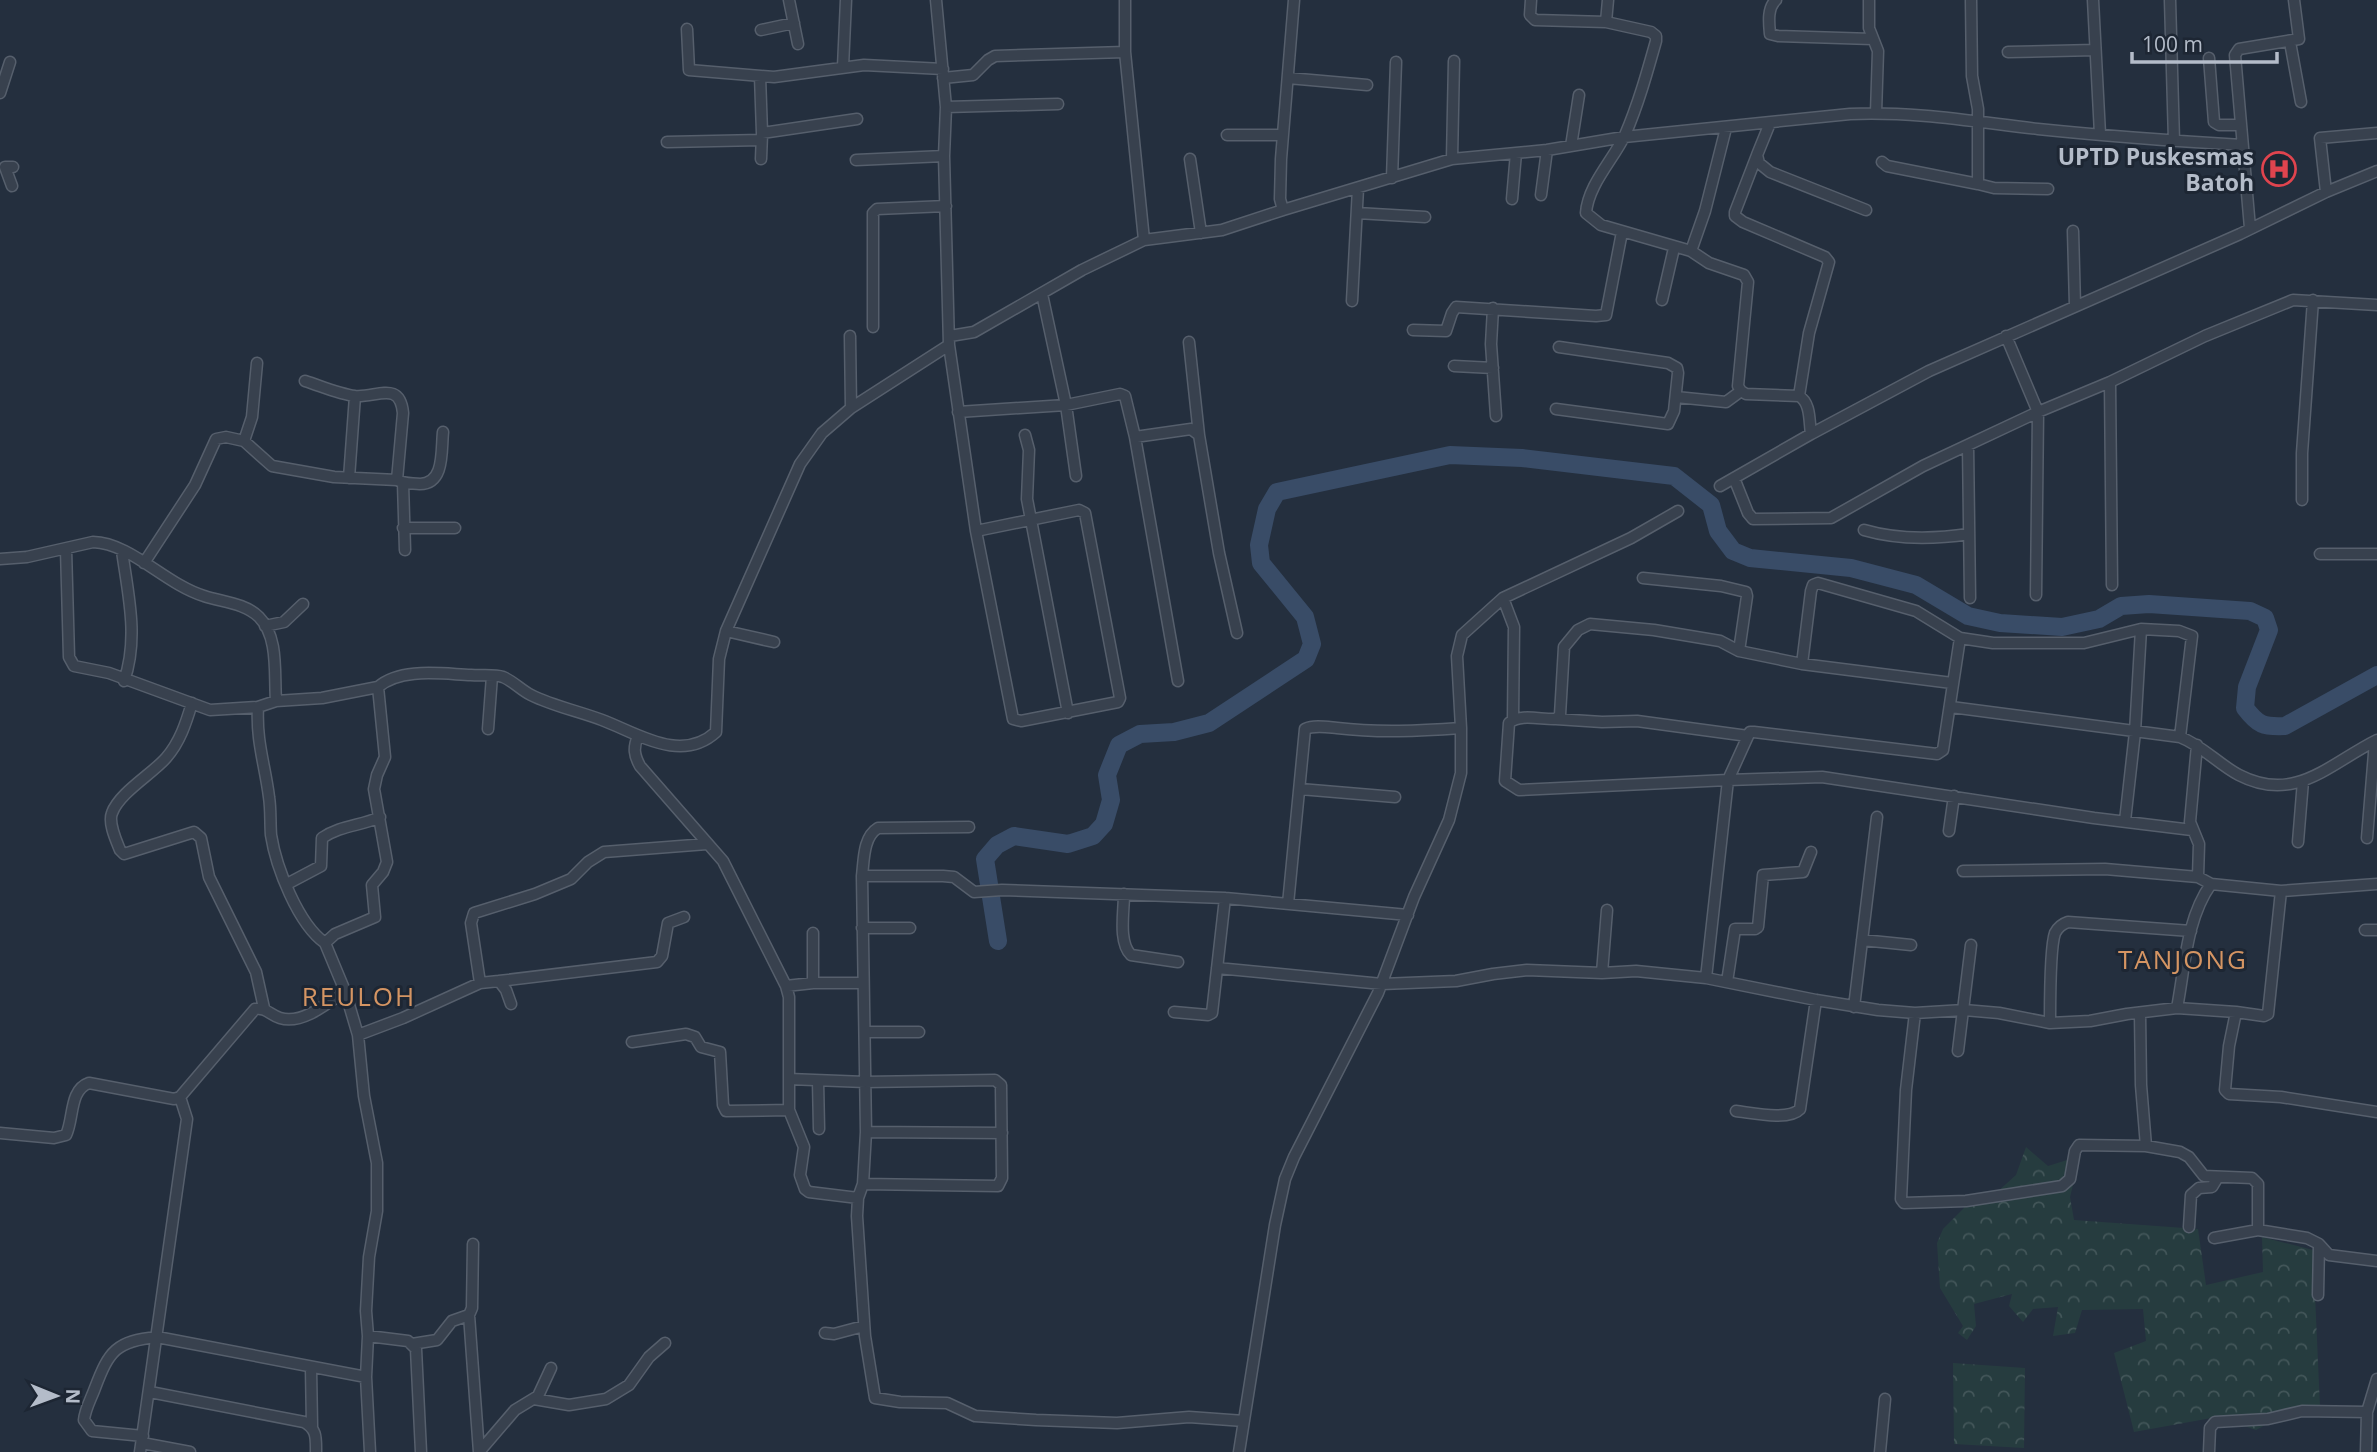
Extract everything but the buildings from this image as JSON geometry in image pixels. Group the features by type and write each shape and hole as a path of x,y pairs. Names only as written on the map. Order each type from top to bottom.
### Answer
{"street":[{"path":"789,0 798,44"},
{"path":"844,67 846,0"},
{"path":"936,0 946,107 944,156 949,340 976,531 1013,719 1021,722 1113,705 1120,700 1086,518 1082,510 976,531"},
{"path":"1125,0 1125,52 1144,240"},
{"path":"1283,210 1280,199 1283,135 1294,0"},
{"path":"1531,0 1530,15 1535,20 1605,22 1656,36 1641,94 1624,137 1591,193 1586,213 1601,225 1691,251 1709,263 1747,278 1738,381 1741,391"},
{"path":"1605,22 1608,0"},
{"path":"1776,0 1772,4 1769,20 1770,34 1872,39"},
{"path":"1869,0 1869,28 1878,51 1876,113"},
{"path":"1971,0 1972,76 1978,98 1978,184"},
{"path":"2094,0 2100,134"},
{"path":"2170,0 2174,141"},
{"path":"2250,228 2237,51 2299,39 2294,0"},
{"path":"761,30 794,23"},
{"path":"687,29 690,70 774,77 864,65 973,75 995,56 1125,52"},
{"path":"2290,42 2301,102"},
{"path":"2008,52 2095,50"},
{"path":"2209,58 2214,122 2219,125 2241,125"},
{"path":"1452,159 1454,61"},
{"path":"0,93 10,62"},
{"path":"1392,178 1395,62"},
{"path":"760,76 761,159"},
{"path":"1288,78 1367,85"},
{"path":"1571,146 1579,95"},
{"path":"946,107 1058,104"},
{"path":"66,549 71,663 77,667 109,673 124,681 210,710 258,707 276,701 322,698 378,687 387,681 414,674 492,676 505,678 531,695 638,736 670,746 690,746 708,739 716,732 719,659 726,631 800,464 822,433 851,408 949,340 974,332 1083,270 1144,240 1222,230 1452,159 1547,150 1624,137 1876,113 2242,145"},
{"path":"667,142 762,136 857,119"},
{"path":"1770,123 1735,216 1743,222 1825,257 1829,262 1809,333 1799,396"},
{"path":"1691,251 1705,211 1726,128"},
{"path":"2326,192 2320,138 2377,133"},
{"path":"1227,135 1283,135"},
{"path":"1541,195 1547,150"},
{"path":"1512,199 1516,153"},
{"path":"1757,155 1759,163 1770,172 1866,210"},
{"path":"856,160 944,156"},
{"path":"1191,159 1201,233"},
{"path":"1882,162 1888,166 1994,188 2048,189"},
{"path":"6,167 12,186"},
{"path":"1720,486 1929,371 2377,171"},
{"path":"1352,301 1358,188"},
{"path":"873,327 873,213 877,209 946,206"},
{"path":"1357,213 1425,217"},
{"path":"2073,231 2076,306"},
{"path":"1413,330 1446,331 1457,307 1605,315 1622,232"},
{"path":"1662,300 1674,248"},
{"path":"1042,294 1066,405 1076,475"},
{"path":"1734,478 1753,519 1831,518 1923,466 2205,336 2293,300 2377,305"},
{"path":"2302,500 2302,453 2313,300"},
{"path":"1493,308 1496,416"},
{"path":"850,336 851,408"},
{"path":"2006,336 2038,412 2036,594"},
{"path":"1189,342 1199,435 1219,553 1237,633"},
{"path":"1556,409 1668,424 1676,397 1678,373 1673,364 1559,347"},
{"path":"244,442 252,417 257,363"},
{"path":"1454,366 1493,368"},
{"path":"305,382 355,396 391,393 398,397 404,414 400,482 405,551"},
{"path":"2110,382 2112,585"},
{"path":"1741,391 1751,394 1799,396 1806,401 1811,434"},
{"path":"1676,397 1727,402 1741,391"},
{"path":"958,412 1066,405 1123,394 1135,437 1178,681"},
{"path":"349,478 355,396"},
{"path":"1135,437 1191,429 1199,435"},
{"path":"144,563 195,485 216,439 226,437 244,442 272,467 321,476 426,484 438,474 443,432"},
{"path":"1026,435 1030,467 1027,489 1031,520 1068,713"},
{"path":"1968,445 1970,598"},
{"path":"1239,1452 1260,1310 1285,1179 1382,984 1458,794 1461,727 1458,645 1462,635 1503,598 1621,543 1678,511"},
{"path":"403,528 455,528"},
{"path":"1864,530 1883,536 1941,538 1969,534"},
{"path":"0,559 27,557 93,542 102,543 138,557 160,575 190,592 250,610 260,618 272,644 276,701"},
{"path":"122,551 132,617 132,648 124,681"},
{"path":"2320,554 2377,554"},
{"path":"1643,578 1721,586 1746,592 1739,652"},
{"path":"1802,664 1811,591 1818,583 1916,611 1960,638 2013,645 2084,643 2141,629 2179,631 2192,636 2180,737"},
{"path":"1503,598 1514,627 1513,719 1507,727 1505,781 1515,789 1822,777 2192,830"},
{"path":"265,626 284,622 303,604"},
{"path":"1556,719 1562,708 1564,647 1578,630 1590,624 1720,640 1739,652 1802,664 1952,683"},
{"path":"2126,821 2141,629"},
{"path":"726,631 774,642"},
{"path":"1706,978 1728,780 1750,732 1937,754 1943,750 1960,638"},
{"path":"488,729 492,676"},
{"path":"326,943 335,934 375,917 372,885 383,872 387,862 374,789 384,757 378,687"},
{"path":"192,703 182,733 166,758 135,786 115,808 110,818 120,850 124,854 178,836 194,832 198,834 209,877 256,972 264,1008"},
{"path":"258,707 258,746 269,797 272,836 287,884 303,918 315,936 326,943 358,1035 364,1096 377,1163 377,1211 369,1256 367,1298 366,1377 370,1452"},
{"path":"1951,707 2180,737 2237,774 2256,782 2281,787 2302,782 2376,741"},
{"path":"1513,719 1637,721 1748,736"},
{"path":"1288,904 1305,729 1310,727 1399,732 1461,727"},
{"path":"638,736 634,757 723,861 786,986 789,997 789,1110 804,1147 800,1175 805,1189 809,1192 858,1198"},
{"path":"2367,838 2376,741"},
{"path":"2196,745 2190,822 2199,844 2198,877"},
{"path":"2298,842 2302,782"},
{"path":"1300,789 1395,797"},
{"path":"1949,831 1954,796"},
{"path":"287,884 321,866 322,838 333,831 380,817"},
{"path":"1854,1007 1877,817"},
{"path":"970,827 878,828 871,832 867,844 862,876 866,1132 863,1184 856,1216 864,1331 872,1390 878,1400 947,1403 975,1416 1117,1423 1198,1418 1244,1422"},
{"path":"480,983 471,923 474,913 571,879 588,862 604,852 707,844"},
{"path":"1727,982 1735,929 1758,927 1763,875 1803,872 1811,852"},
{"path":"1963,871 2105,869 2198,877 2211,884 2281,891 2377,884"},
{"path":"862,876 954,877 969,890 979,893 994,891 1225,898 1408,915"},
{"path":"2177,1008 2191,931 2200,903 2211,884"},
{"path":"1217,968 1382,984 1456,981 1527,970 1602,973 1636,971 1706,978 1854,1007 1914,1013 1964,1010 1999,1013 2050,1023 2090,1021 2177,1008 2264,1016 2268,1014 2281,891"},
{"path":"1124,894 1124,942 1127,952 1131,955 1178,962"},
{"path":"1174,1012 1210,1014 1225,898"},
{"path":"1602,973 1607,909"},
{"path":"358,1035 480,983 657,962 663,956 668,923 684,918"},
{"path":"2050,1023 2053,949 2055,933 2061,925 2068,922 2191,931"},
{"path":"862,928 910,928"},
{"path":"2365,930 2377,930"},
{"path":"813,933 813,982"},
{"path":"1862,940 1912,945"},
{"path":"1958,1051 1971,945"},
{"path":"499,981 511,1004"},
{"path":"786,986 813,982 863,983"},
{"path":"0,1133 54,1138 66,1135 77,1092 82,1085 89,1083 174,1099 180,1097 255,1009 264,1008 281,1018 290,1019 307,1015 345,992"},
{"path":"1736,1111 1787,1116 1796,1114 1801,1109 1816,1000"},
{"path":"2236,1012 2226,1092 2377,1112"},
{"path":"1914,1013 1906,1090 1901,1199 1904,1203 1966,1201 2062,1186 2070,1179 2075,1151 2079,1145 2146,1146 2180,1152 2189,1157 2204,1176 2252,1178 2259,1194 2258,1230"},
{"path":"2140,1014 2141,1085 2146,1146"},
{"path":"864,1032 919,1032"},
{"path":"632,1042 686,1034 695,1037 701,1047 720,1052 723,1105 726,1111 789,1110"},
{"path":"789,1079 999,1082 1002,1094 1002,1178 998,1186 863,1184"},
{"path":"818,1081 819,1129"},
{"path":"142,1444 187,1119 180,1097"},
{"path":"866,1132 1002,1133"},
{"path":"2189,1227 2191,1195 2199,1188 2213,1188 2218,1178"},
{"path":"2214,1237 2258,1230 2304,1237 2319,1244 2329,1255 2377,1261"},
{"path":"473,1244 472,1308 469,1315 479,1452"},
{"path":"2318,1295 2319,1244"},
{"path":"412,1344 437,1340 452,1321 469,1315"},
{"path":"825,1333 864,1331"},
{"path":"368,1336 408,1341 416,1349 421,1452"},
{"path":"190,1452 142,1444 92,1431 84,1420 104,1364 114,1351 135,1339 158,1338 366,1377"},
{"path":"534,1399 569,1405 606,1399 629,1385 649,1357 666,1343"},
{"path":"311,1368 312,1426 316,1434 316,1452"},
{"path":"479,1452 515,1410 541,1392 551,1368"},
{"path":"2370,1444 2367,1412 2377,1379"},
{"path":"150,1392 304,1422 312,1426"},
{"path":"1880,1452 1885,1399"},
{"path":"2208,1452 2210,1428 2215,1422 2268,1419 2302,1411 2367,1412"}],"green space":[{"path":"2026,1147 2048,1166 2080,1156 2070,1197 2074,1220 2198,1229 2206,1285 2263,1272 2262,1237 2313,1250 2320,1407 2292,1410 2256,1430 2217,1417 2134,1432 2114,1353 2146,1341 2143,1309 2082,1310 2075,1333 2053,1336 2058,1307 2033,1309 2023,1322 2009,1306 2012,1294 1974,1304 1976,1326 1967,1340 1958,1333 1963,1326 1940,1288 1937,1243 1943,1229 1972,1200 1996,1193 2016,1175"},
{"path":"1953,1363 2025,1368 2024,1448 1954,1444"}],"waterway":[{"path":"998,941 985,859 997,845 1014,836 1068,844 1093,836 1104,824 1111,800 1107,775 1119,745 1140,734 1174,732 1209,723 1306,659 1312,644 1305,617 1261,563 1259,545 1267,509 1277,492 1450,455 1522,458 1674,476 1711,505 1718,531 1733,551 1750,558 1851,568 1916,585 1968,616 2000,623 2062,627 2099,619 2121,606 2149,604 2250,611 2265,618 2269,630 2247,687 2245,708 2254,718 2266,725 2285,726 2377,675"}],"place":[{"name":"UPTD Puskesmas Batoh","path":"2279,169"}],"district":[{"name":"TANJONG","path":"2183,959"},
{"name":"REULOH","path":"359,996"}]}
